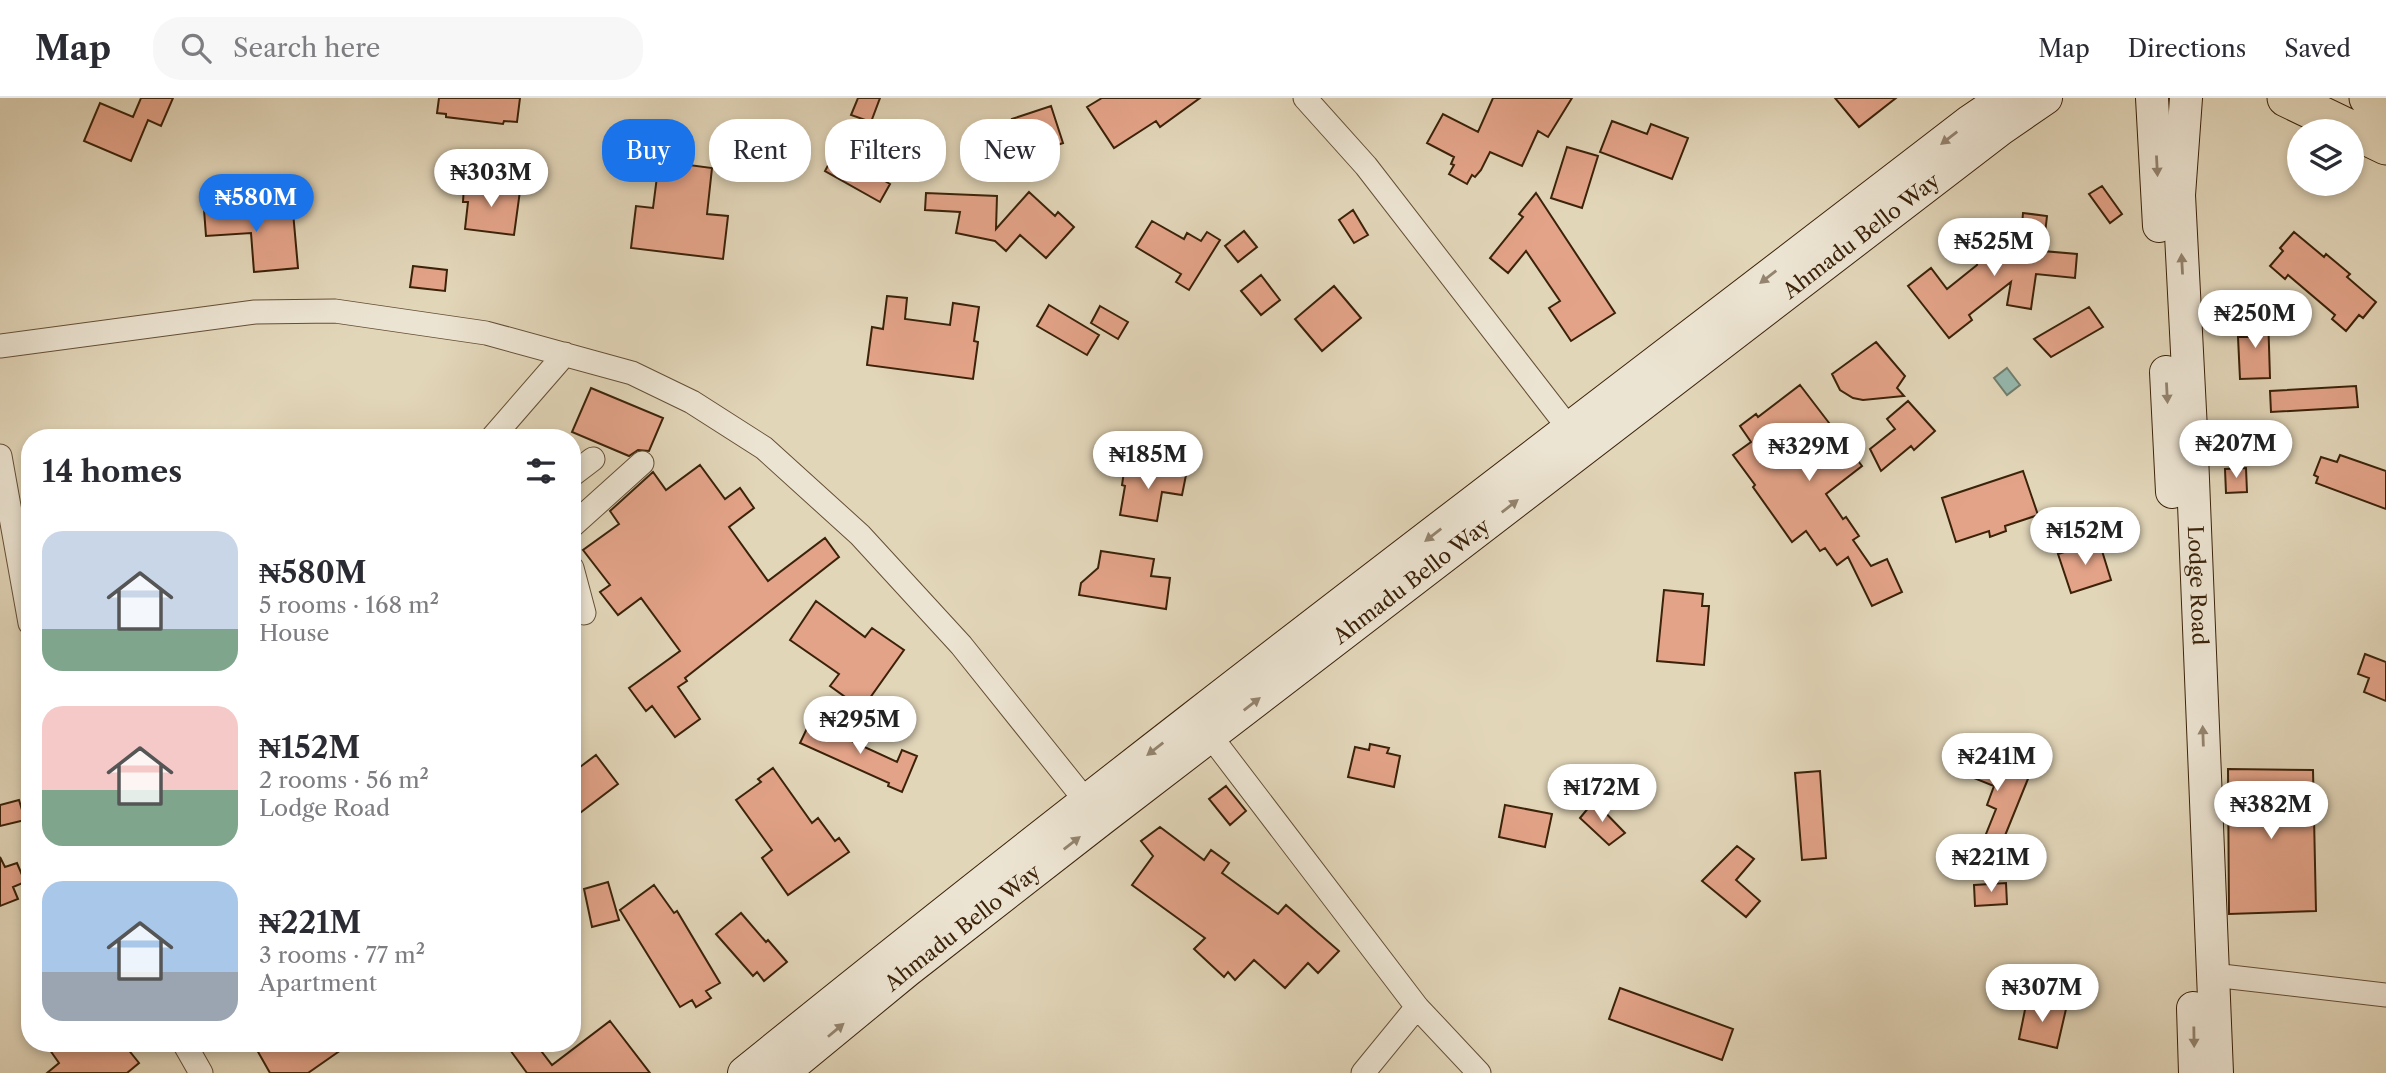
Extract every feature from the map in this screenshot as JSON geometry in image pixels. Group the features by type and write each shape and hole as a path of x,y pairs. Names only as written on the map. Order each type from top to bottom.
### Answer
{"main road":[{"name":"Ahmadu Bello Way","path":"1707,339 1970,121 2004,98"},
{"name":"Ahmadu Bello Way","path":"744,1073 1094,811 1707,339 2046,98"},
{"name":"Lodge Road","path":"2152,98 2172,506 2194,1073"},
{"name":"Lodge Road","path":"2186,98 2179,195 2217,1073"},
{"path":"2286,98 2386,146"},
{"path":"2368,98 2386,107"},
{"name":"Ahmadu Bello Way","path":"783,1073 1094,811"}],"street":[{"path":"1305,98 1366,166 1577,439"},
{"path":"0,346 255,312 335,311 486,333 632,373 692,402 764,448 860,535 952,635 1094,811"},
{"path":"500,429 565,354"},
{"path":"0,456 21,574"},
{"path":"581,468 593,459"},
{"path":"581,518 642,463"},
{"path":"581,602 584,613"},
{"path":"1203,727 1417,1007 1479,1073"},
{"path":"2213,975 2386,995"},
{"path":"1363,1073 1417,1007"},
{"path":"189,1052 201,1073"}],"water":[{"path":"2007,368 2020,385 2007,395 1994,378"}],"building":[{"path":"141,98 173,98 161,126 148,120 131,161 84,141 100,103 133,117"},
{"path":"439,98 520,98 517,122 504,121 503,124 446,117 446,114 437,113"},
{"path":"858,98 880,98 872,119 851,115"},
{"path":"1102,98 1200,98 1160,127 1156,121 1114,148 1087,107"},
{"path":"1493,98 1572,98 1548,137 1538,131 1522,166 1490,152 1481,170 1475,177 1472,175 1467,184 1449,174 1454,165 1451,164 1454,157 1427,143 1443,114 1478,132"},
{"path":"1835,98 1896,98 1859,127"},
{"path":"1051,106 1055,119 1012,119"},
{"path":"1612,121 1647,134 1651,124 1688,138 1672,179 1600,152"},
{"path":"1567,147 1598,156 1582,208 1551,198"},
{"path":"695,166 709,168 707,214 728,216 723,259 631,248 636,206 653,208 656,182 695,182"},
{"path":"845,182 887,182 890,184 880,202"},
{"path":"464,185 520,191 514,235 465,229 468,202 463,202"},
{"path":"2102,186 2122,214 2110,223 2089,194"},
{"path":"1029,192 1055,216 1058,212 1074,227 1046,258 1020,235 1006,251 995,241 956,233 960,212 925,210 926,193 997,196 996,229"},
{"path":"1536,193 1615,313 1571,341 1549,308 1560,301 1526,251 1508,273 1490,258 1523,217 1519,214"},
{"path":"224,194 225,218 293,212 298,268 254,272 251,233 206,236 203,196"},
{"path":"1353,210 1368,235 1354,243 1339,220"},
{"path":"2023,213 2047,216 2043,251 2077,254 2075,278 2036,274 2031,309 2007,305 2011,282 1969,315 1972,320 1949,338 1908,286 1931,268 1947,289 1977,265 1980,245 2020,251"},
{"path":"1152,221 1184,239 1187,233 1201,241 1207,232 1220,240 1189,290 1176,282 1181,274 1136,247"},
{"path":"1244,231 1257,247 1238,262 1225,246"},
{"path":"2294,232 2350,274 2347,277 2376,302 2363,318 2359,315 2346,331 2332,319 2335,315 2288,275 2285,279 2270,266 2283,251 2280,248"},
{"path":"413,266 447,270 445,291 410,287"},
{"path":"1261,275 1280,300 1261,315 1241,291"},
{"path":"1334,286 1361,318 1322,351 1295,319"},
{"path":"887,296 907,298 905,319 950,325 953,303 979,307 974,341 978,342 973,379 867,365 872,327 883,329"},
{"path":"1049,305 1099,335 1087,355 1037,326"},
{"path":"1100,306 1128,322 1118,339 1091,323"},
{"path":"2089,307 2103,327 2051,357 2034,339"},
{"path":"2248,315 2268,315 2270,378 2240,379 2238,337 2249,337"},
{"path":"1876,342 1905,376 1897,388 1904,396 1863,400 1853,398 1840,390 1832,374"},
{"path":"1800,385 1862,466 1826,494 1859,536 1853,540 1871,566 1887,559 1902,592 1872,606 1848,557 1837,565 1825,548 1820,551 1806,531 1792,542 1733,455 1751,442 1740,426 1756,414 1758,417"},
{"path":"2356,386 2358,407 2271,412 2270,391"},
{"path":"591,388 663,418 649,451 638,450 629,456 581,436 581,429 573,429"},
{"path":"1908,401 1935,431 1914,450 1911,446 1881,471 1870,449 1895,429 1887,419"},
{"path":"2340,455 2386,471 2386,509 2316,483 2318,477 2314,475 2321,457 2337,462"},
{"path":"700,465 725,499 740,488 754,508 729,527 768,581 825,538 839,557 685,678 687,681 678,687 700,719 675,737 652,706 646,711 629,688 680,651 641,598 618,615 600,592 610,585 583,550 619,524 610,511 653,472 666,490"},
{"path":"1125,465 1186,475 1182,495 1162,492 1157,521 1120,515"},
{"path":"2246,468 2247,492 2226,493 2225,469"},
{"path":"2023,471 2038,515 2005,526 2006,531 1990,537 1989,531 1956,542 1942,498"},
{"path":"2099,541 2111,580 2071,593 2058,554"},
{"path":"1101,551 1154,559 1151,576 1170,578 1166,609 1079,595 1081,583 1098,568"},
{"path":"1664,590 1703,594 1702,606 1709,606 1704,665 1657,661"},
{"path":"816,601 865,637 872,628 904,650 862,709 830,686 839,674 790,640"},
{"path":"2365,654 2386,662 2386,701 2364,692 2369,678 2358,674"},
{"path":"810,722 897,762 902,750 917,756 902,792 888,786 889,783 800,743"},
{"path":"1962,735 2034,764 2004,838 2035,850 2028,868 1980,849 1996,809 1987,805 1994,786 1949,768"},
{"path":"1370,744 1389,748 1387,753 1400,756 1394,787 1348,777 1355,747 1369,750"},
{"path":"596,755 618,784 581,812 581,766"},
{"path":"773,768 812,823 818,818 835,841 839,838 849,852 788,895 762,858 772,850 736,800 761,782 758,779"},
{"path":"2228,769 2313,770 2316,911 2229,914"},
{"path":"1820,771 1826,858 1802,860 1795,773"},
{"path":"1226,786 1246,811 1230,825 1209,799"},
{"path":"19,800 21,821 0,826 0,805"},
{"path":"1594,801 1625,833 1609,845 1580,818"},
{"path":"1505,805 1552,814 1545,847 1499,837"},
{"path":"1160,827 1204,860 1211,850 1229,863 1222,873 1278,914 1286,905 1339,951 1318,973 1308,963 1285,988 1254,960 1235,980 1228,972 1224,977 1194,949 1205,938 1132,885 1153,856 1141,841"},
{"path":"1737,846 1754,859 1736,880 1760,901 1746,917 1702,881"},
{"path":"0,857 5,867 17,863 21,872 21,884 13,887 18,899 0,906"},
{"path":"608,882 619,920 592,927 584,889"},
{"path":"2006,883 2007,904 1975,906 1974,885"},
{"path":"654,885 674,913 677,911 720,983 706,991 711,998 696,1007 692,1000 680,1007 620,910"},
{"path":"741,913 787,962 764,981 757,972 753,976 716,934"},
{"path":"1620,988 1733,1029 1722,1060 1609,1019"},
{"path":"2027,1000 2066,1009 2057,1048 2019,1039"},
{"path":"610,1021 650,1073 527,1073 512,1052 542,1052 552,1065 569,1052 581,1052 581,1043"},
{"path":"51,1052 130,1052 139,1063 127,1073 47,1073 59,1063"},
{"path":"258,1052 338,1052 308,1073 270,1073"}]}
